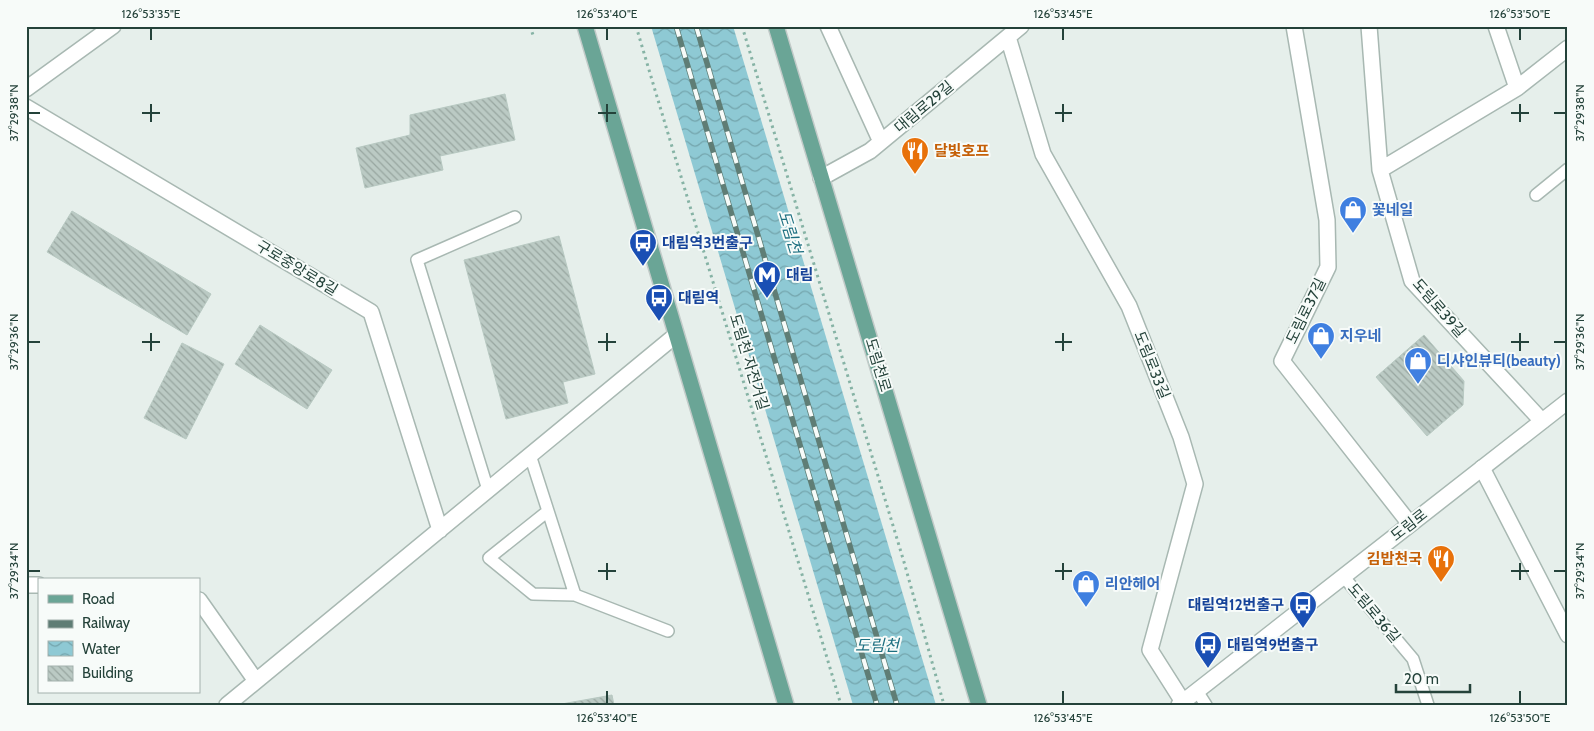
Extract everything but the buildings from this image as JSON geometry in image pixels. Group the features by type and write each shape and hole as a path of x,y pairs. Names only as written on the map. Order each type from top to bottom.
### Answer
{"main road":[{"path":"585,26 786,705"},
{"name":"도림천로","path":"776,26 979,705"}],"street":[{"path":"26,89 113,26"},
{"path":"828,26 881,142"},
{"name":"대림로29길","path":"821,178 870,152 1021,26"},
{"name":"도림로37길","path":"1294,26 1326,220 1328,266 1282,360 1410,524"},
{"name":"도림로39길","path":"1369,26 1380,170 1412,281 1542,421"},
{"path":"1496,26 1517,88"},
{"name":"도림로33길","path":"1008,37 1043,154 1129,306 1181,437 1195,484 1150,650 1181,703"},
{"path":"1380,170 1517,88 1568,48"},
{"name":"구로중앙로8길","path":"26,107 371,312 440,530"},
{"path":"227,705 676,335"},
{"name":"도림로","path":"1181,703 1568,401"},
{"path":"1482,468 1568,635"},
{"path":"200,601 256,681"}],"lane":[{"path":"1536,195 1568,169"},
{"path":"488,490 416,260 515,218"},
{"path":"530,455 575,595"},
{"path":"548,511 489,558 534,594 575,595 668,631"},
{"name":"도림로36길","path":"1343,576 1413,659 1428,705"},
{"path":"1197,691 1206,705"}],"path":[{"path":"530,26 534,38"},
{"name":"도림천 자전거길","path":"636,26 696,230 783,508 841,705"},
{"path":"742,26 902,552 944,705"}],"water":[{"name":"도림천","path":"651,26 733,26 936,705 853,705"}],"railway":[{"path":"676,26 877,705"},
{"path":"696,26 897,705"}],"place":[{"name":"달빛호프","path":"915,175"},
{"name":"꽃네일","path":"1353,234"},
{"name":"대림역3번출구","path":"643,267"},
{"name":"대림","path":"767,299"},
{"name":"대림역","path":"659,322"},
{"name":"지우네","path":"1321,360"},
{"name":"디샤인뷰티(beauty)","path":"1418,385"},
{"name":"김밥천국","path":"1441,583"},
{"name":"리안헤어","path":"1086,608"},
{"name":"대림역12번출구","path":"1303,629"},
{"name":"대림역9번출구","path":"1208,669"}]}
